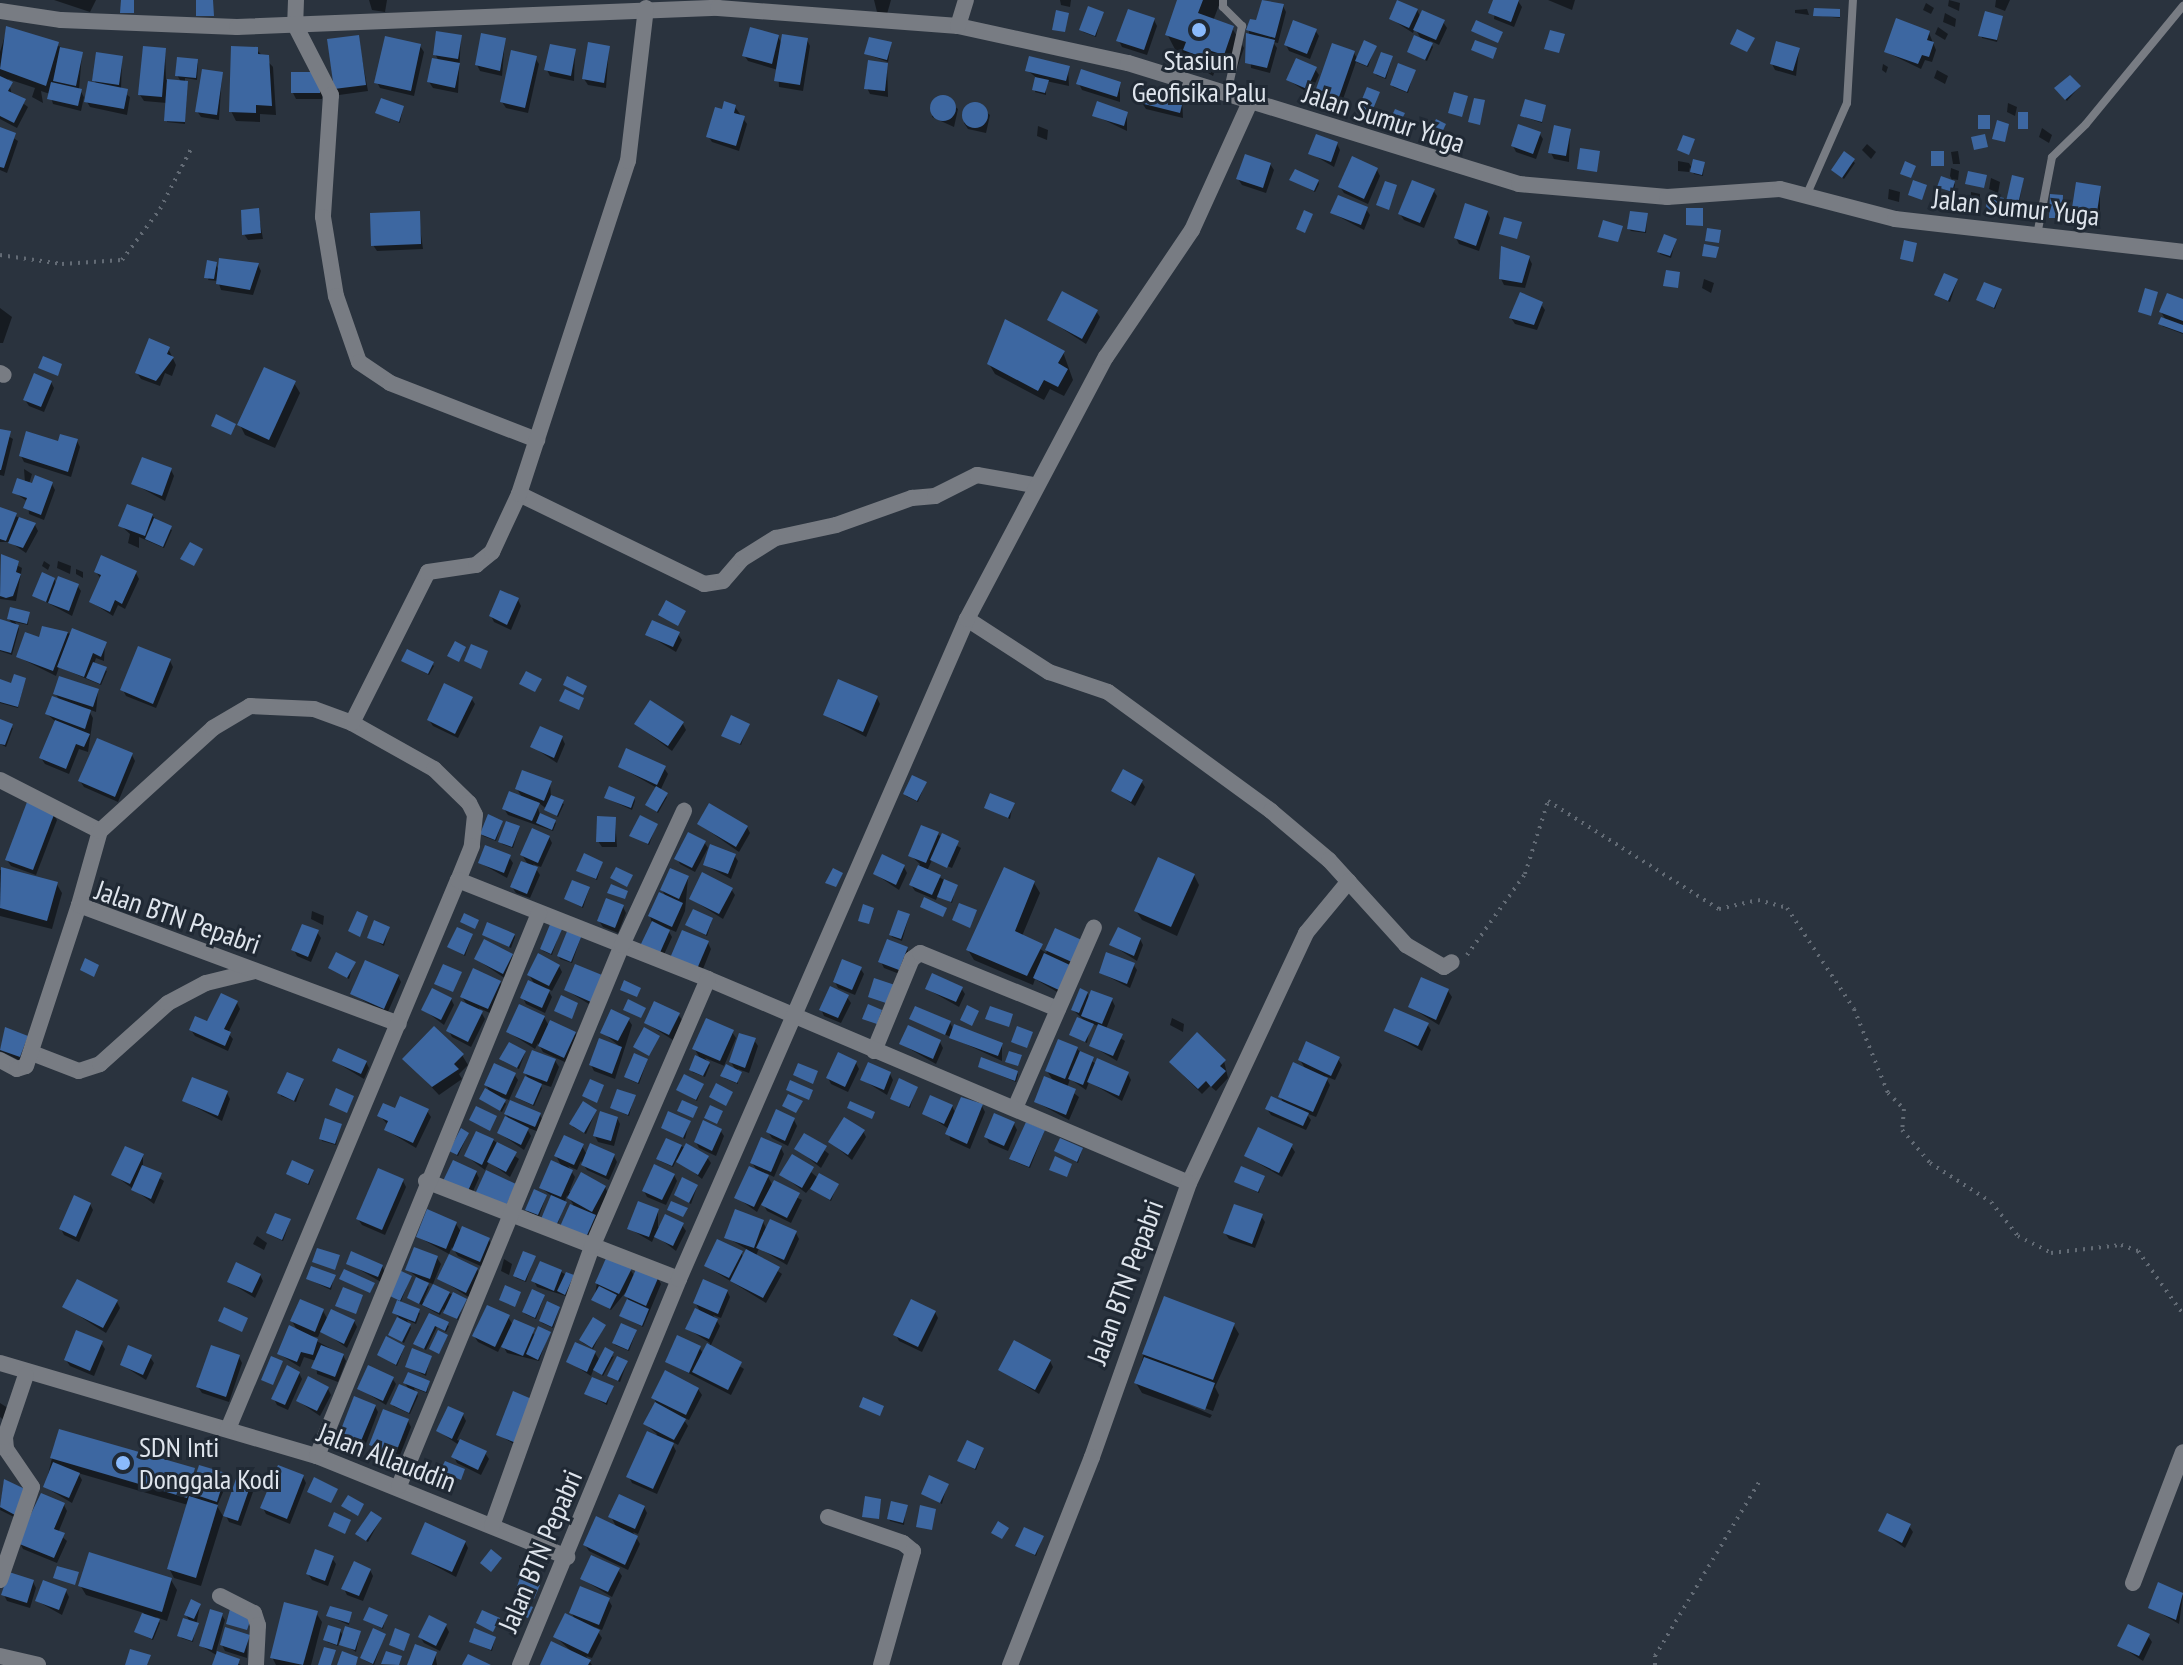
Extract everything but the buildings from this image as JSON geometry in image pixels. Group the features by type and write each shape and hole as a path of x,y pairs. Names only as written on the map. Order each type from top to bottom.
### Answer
{"street":[{"path":"296,0 295,25 331,95 323,217 336,296 359,362 390,383 537,440"},
{"path":"958,26 966,0"},
{"path":"352,723 428,572 486,561 519,494 628,161 646,8"},
{"name":"Jalan Sumur Yuga","path":"0,11 125,24 295,25 646,8 718,8 958,26 1040,41 1227,94 1519,184 1667,197 1747,189 1807,194 1895,219 2183,252"},
{"path":"793,1018 967,619 1034,485 1124,329 1192,230 1250,102"},
{"path":"519,494 704,584 723,581 742,559 776,538 836,525 912,498 935,496 977,475 1034,485"},
{"path":"967,619 1049,672 1108,692 1248,793 1349,881 1406,945 1444,967 1452,962"},
{"path":"79,905 100,831 231,713 250,706 314,709 352,723 434,769 469,803 475,815 472,846 228,1429"},
{"path":"0,780 100,831"},
{"path":"399,1486 514,1215 622,945 684,811"},
{"name":"Jalan BTN Pepabri","path":"458,880 708,979 793,1018 1189,1183 1092,1457 1010,1665"},
{"path":"1189,1183 1306,933 1349,881"},
{"name":"Jalan BTN Pepabri","path":"32,1053 79,905 399,1024"},
{"path":"317,1456 426,1181 539,913"},
{"path":"1015,1108 1094,927"},
{"path":"874,1051 912,959 920,953 1058,1009"},
{"path":"0,1060 22,1069 32,1053 79,1071 100,1064 168,1003 206,983 255,971"},
{"name":"Jalan BTN Pepabri","path":"492,1526 592,1247 708,979"},
{"name":"Jalan BTN Pepabri","path":"520,1665 679,1279 793,1018"},
{"path":"426,1181 679,1279"},
{"name":"Jalan Allauddin","path":"0,1363 26,1375 317,1456 399,1486 567,1557"},
{"path":"0,1580 32,1487 6,1449 5,1437 26,1375"},
{"path":"2133,1583 2183,1452"},
{"path":"828,1517 903,1543 913,1551 881,1665"},
{"path":"220,1596 254,1613 258,1625 256,1665"},
{"path":"0,1656 38,1665"}],"lane":[{"path":"1223,0 1242,26 1227,94"},
{"path":"1807,194 1847,103 1853,0"},
{"path":"2037,236 2052,157 2086,124 2183,6"}],"path":[{"path":"0,255 62,264 122,260 160,209 192,147"},
{"path":"1452,962 1465,957 1525,874 1548,801 1719,909 1758,900 1787,908 1854,1009 1888,1093 1904,1109 1902,1130 1930,1163 1991,1202 2018,1236 2051,1253 2121,1245 2138,1251 2183,1314"},
{"path":"1655,1665 1655,1656 1761,1479"}],"place":[{"name":"Stasiun Geofisika Palu","path":"1199,30"},
{"name":"SDN Inti Donggala Kodi","path":"123,1463"}]}
